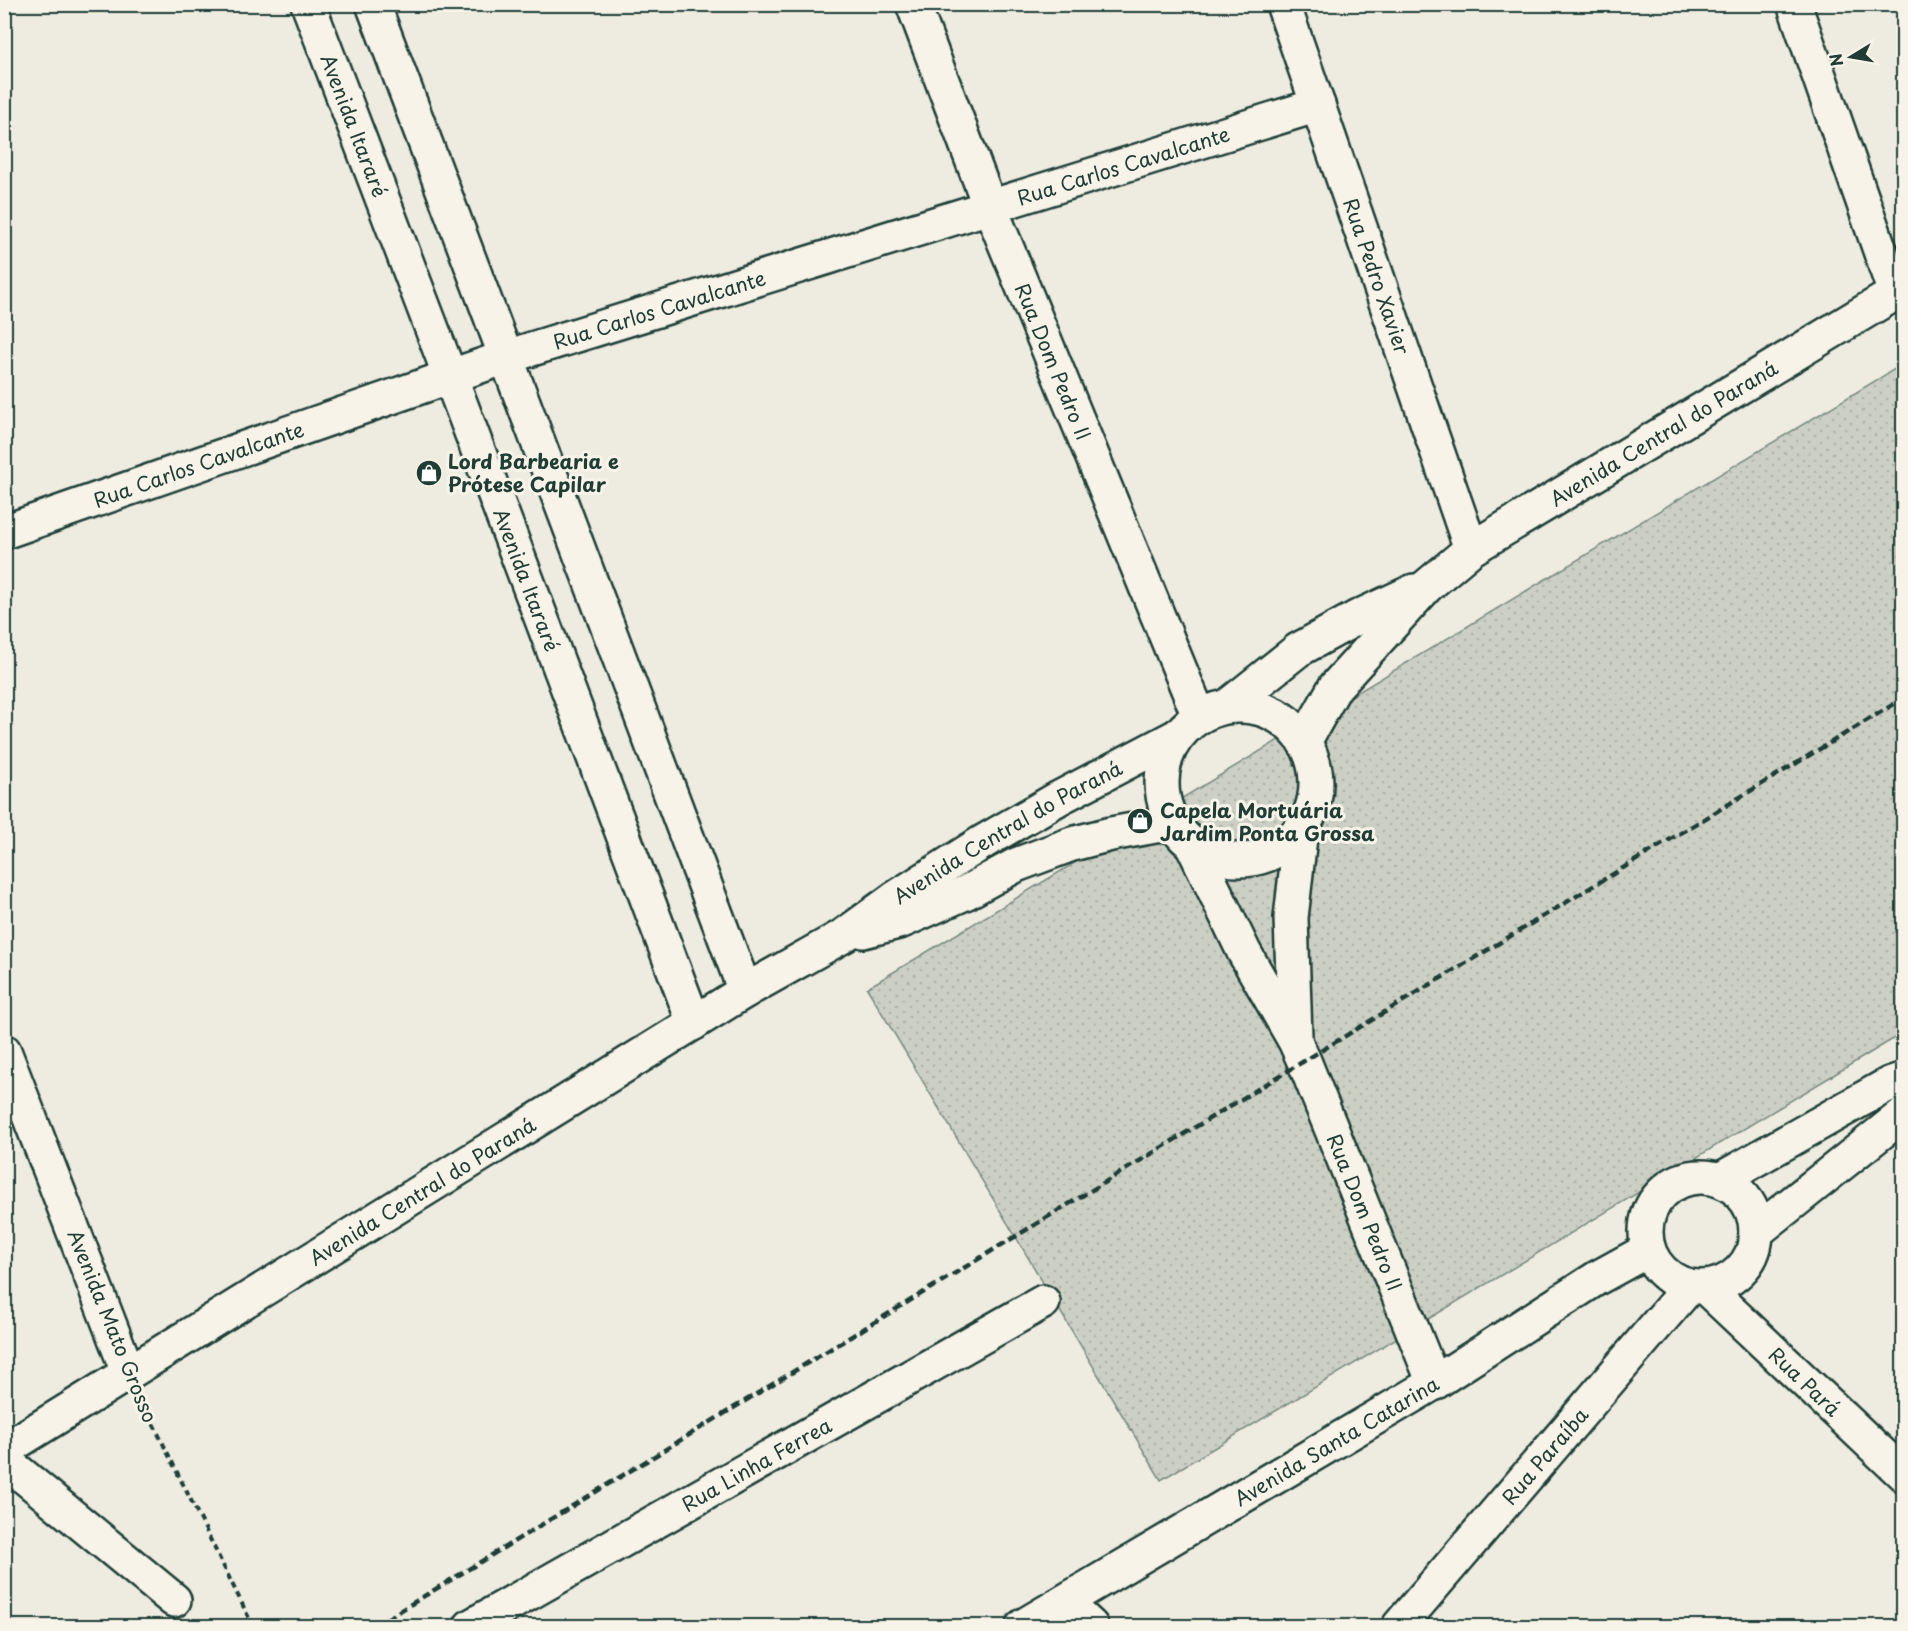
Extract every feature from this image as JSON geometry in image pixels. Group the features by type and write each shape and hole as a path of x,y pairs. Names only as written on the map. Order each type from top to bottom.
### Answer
{"street":[{"name":"Avenida Itararé","path":"308,4 694,1023"},
{"path":"373,4 745,991"},
{"name":"Rua Dom Pedro II","path":"913,4 990,207 1201,719"},
{"name":"Rua Pedro Xavier","path":"1283,4 1471,549"},
{"path":"1794,4 1899,290"},
{"name":"Rua Carlos Cavalcante","path":"4,532 506,357 1318,105"},
{"name":"Avenida Central do Paraná","path":"1305,742 1335,687 1426,586 1471,549 1899,290"},
{"name":"Avenida Central do Paraná","path":"4,1450 745,991 843,936 894,899 993,837 1201,719 1298,650 1358,617 1426,586"},
{"path":"1258,707 1285,720 1305,742 1315,770 1314,801 1302,828 1279,849 1251,860 1221,858 1183,835 1162,795 1163,765 1201,719 1258,707"},
{"name":"Rua Dom Pedro II","path":"1295,1041 1292,918 1302,828"},
{"name":"Avenida Central do Paraná","path":"843,936 902,921 964,893 1016,865 1072,844 1111,834 1183,835"},
{"name":"Rua Dom Pedro II","path":"1183,835 1244,952 1295,1041 1434,1383"},
{"name":"Avenida Mato Grosso","path":"4,1051 128,1372"},
{"path":"1720,1179 1889,1084 1904,1080"},
{"path":"1756,1232 1904,1114"},
{"path":"1690,1177 1720,1179 1739,1190 1751,1208 1756,1232 1750,1258 1732,1278 1698,1287 1663,1274 1648,1250 1646,1218 1663,1190 1690,1177"},
{"name":"Avenida Santa Catarina","path":"1023,1626 1434,1383 1597,1278 1648,1250"},
{"name":"Rua Pará","path":"1698,1287 1904,1475"},
{"name":"Rua Paraíba","path":"1399,1626 1698,1287"},
{"name":"Rua Linha Ferrea","path":"471,1626 1043,1302"},
{"path":"4,1460 174,1600"},
{"path":"1065,1602 1091,1626"}],"path":[{"name":"Avenida Mato Grosso","path":"128,1372 253,1626"}],"shaded area":[{"path":"1903,364 1903,1033 1161,1480 867,988"}],"railway":[{"path":"375,1626 1904,698"}],"place":[{"name":"Lord Barbearia e Prótese Capilar","path":"429,473"},
{"name":"Capela Mortuária Jardim Ponta Grossa","path":"1140,821"}]}
